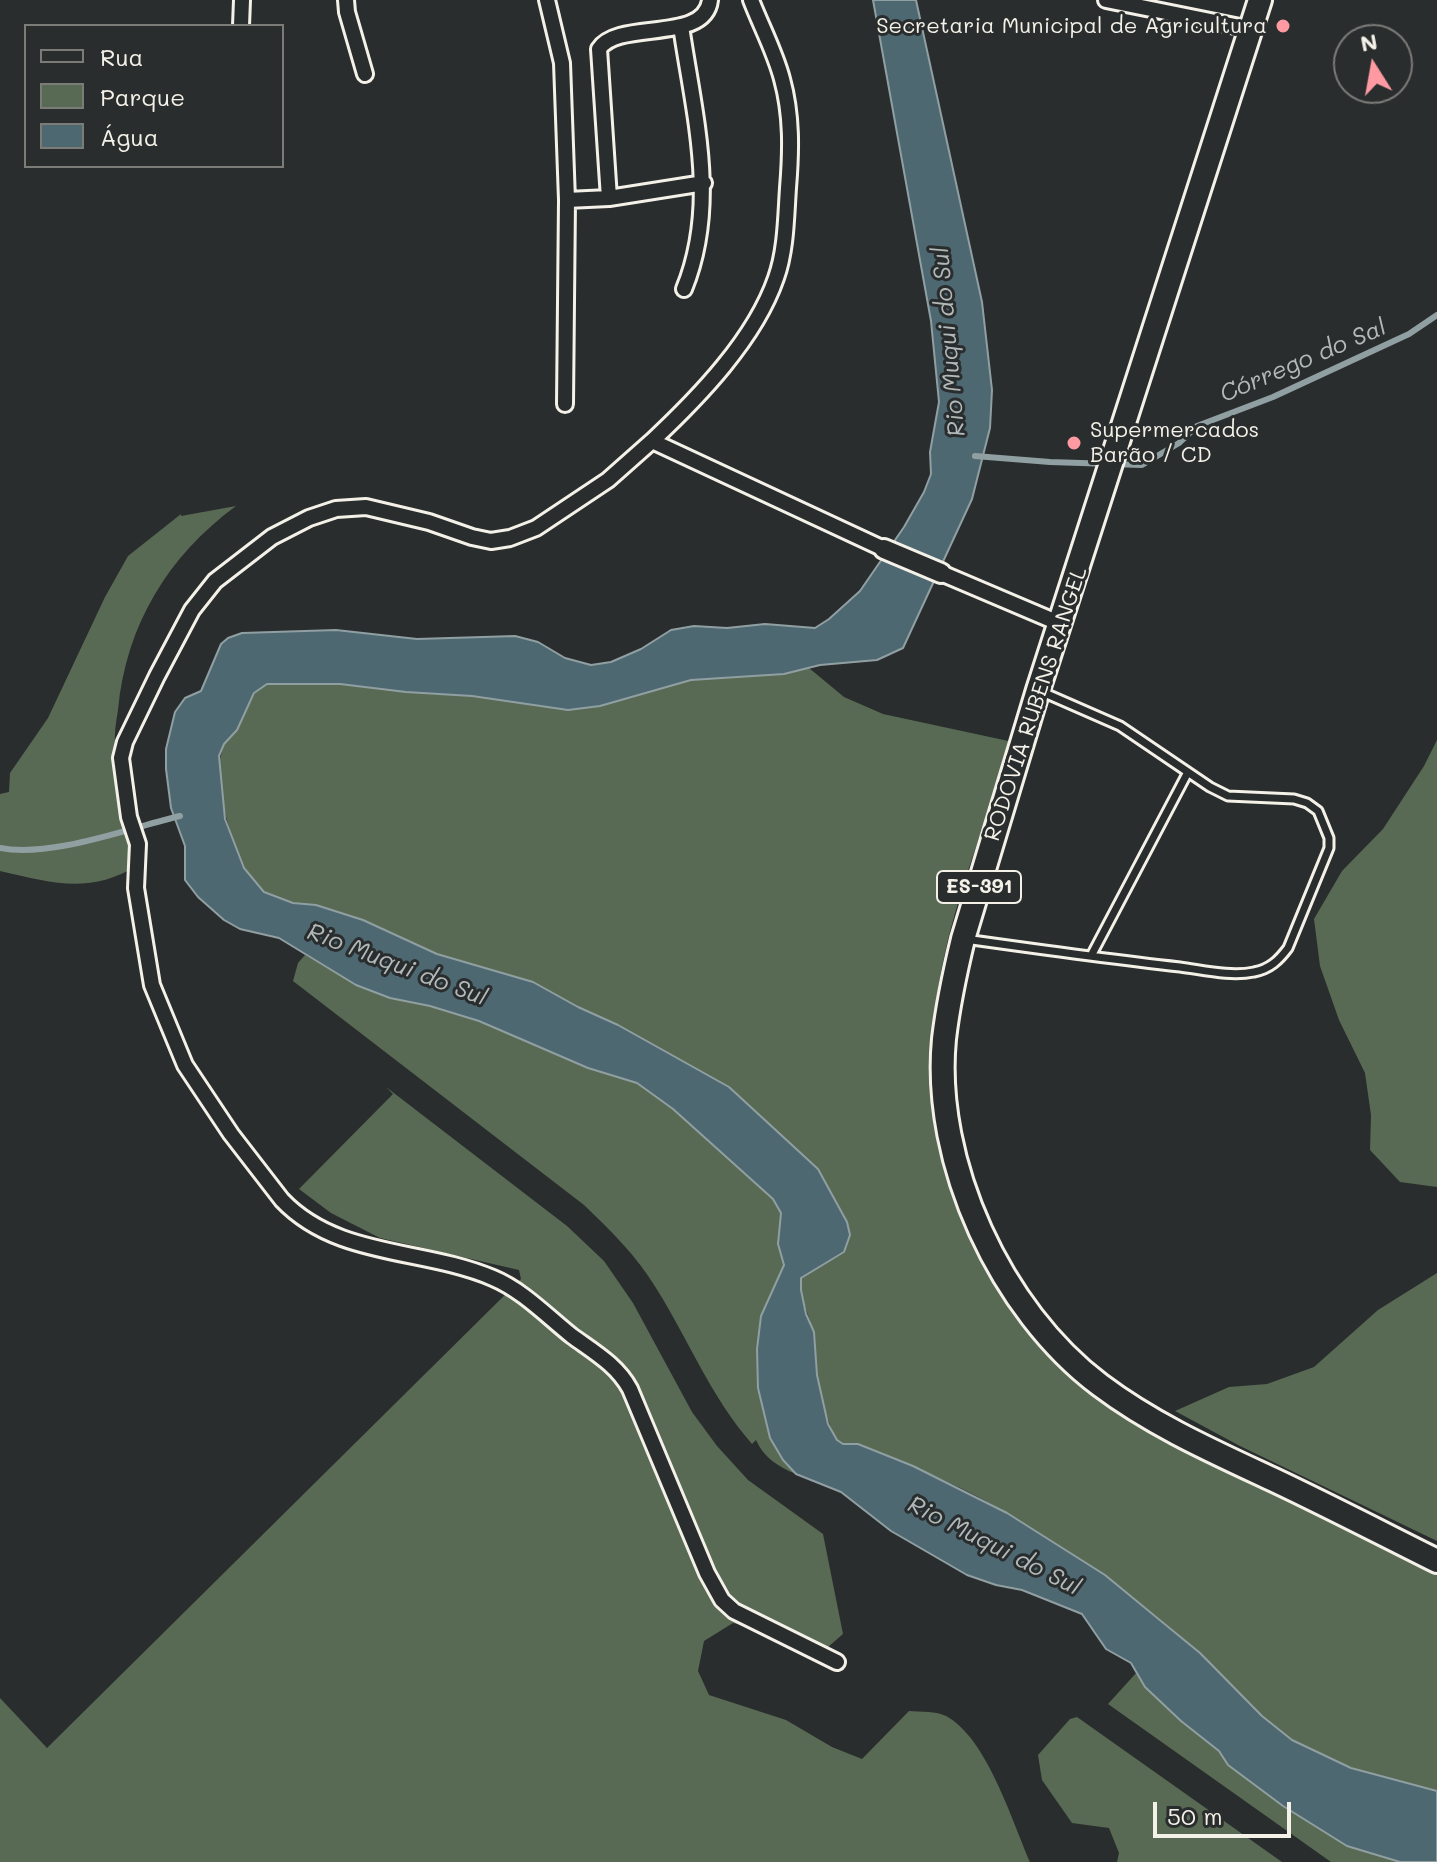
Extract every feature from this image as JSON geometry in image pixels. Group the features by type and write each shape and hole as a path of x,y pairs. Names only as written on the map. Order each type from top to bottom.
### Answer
{"main road":[{"name":"RODOVIA RUBENS RANGEL","path":"1260,0 1038,690 963,939 944,1042 945,1094 952,1141 972,1214 1012,1290 1054,1343 1099,1384 1175,1433 1437,1561"}],"street":[{"path":"241,24 242,0"},
{"path":"346,0 365,74"},
{"path":"547,0 562,63 567,200 565,404"},
{"path":"609,198 599,49 604,41 616,37 681,26 701,17 709,9 710,0"},
{"path":"751,0 782,78 789,115 791,156 785,227 776,277 750,332 688,407 608,480 536,528 510,538 491,541 472,537 429,522 366,507 336,509 309,518 272,537 215,581 192,610 122,751 129,817 138,844 136,888 152,985 178,1052 231,1134 282,1200 300,1216 351,1243 449,1264 504,1283 612,1365 630,1389 707,1573 722,1600 734,1611 837,1662"},
{"path":"1106,0 1250,29"},
{"path":"681,26 704,183 701,237 684,289"},
{"path":"567,200 609,198 704,183"},
{"path":"652,441 884,549 1061,624"}],"lane":[{"path":"963,939 1253,973 1269,968 1288,948 1329,848 1329,838 1318,811 1307,803 1294,799 1228,796 1120,726 1038,690"},
{"path":"1091,956 1188,772"}],"green space":[{"path":"236,506 190,547 171,570 154,595 130,649 117,719 115,751 126,828 139,865 103,880 71,884 0,871 0,794 9,792 10,773 48,718 105,597 128,556 181,514"},
{"path":"809,668 844,697 883,714 1013,742 955,914 935,1011 933,1050 939,1129 958,1206 990,1277 1011,1309 1063,1362 1125,1413 1151,1430 1249,1481 1437,1572 1437,1791 1364,1772 1294,1741 1257,1712 1157,1616 1060,1546 960,1488 873,1450 838,1441 828,1420 820,1388 814,1336 803,1299 801,1278 844,1253 848,1228 818,1169 729,1087 618,1025 537,985 437,954 363,920 266,893 244,868 222,803 219,763 224,744 244,716 255,693 267,684 340,684 472,696 568,710 600,706 691,680 784,674"},
{"path":"1437,740 1437,1187 1400,1182 1370,1150 1371,1115 1365,1073 1339,1020 1320,966 1314,919 1342,871 1383,829"},
{"path":"305,955 356,985 390,998 479,1021 588,1068 637,1083 673,1109 773,1199 781,1213 778,1243 784,1265 761,1316 757,1349 758,1388 770,1438 796,1474 773,1461 756,1440 752,1444 737,1425 668,1308 632,1254 584,1205 293,981 298,963"},
{"path":"386,1087 567,1226 604,1261 633,1303 692,1412 717,1446 748,1480 823,1534 843,1634 821,1653 797,1648 733,1623 704,1641 698,1671 709,1695 786,1720 832,1747 862,1759 909,1711 946,1716 961,1727 986,1761 1030,1862 0,1862 0,1698 47,1748 521,1279 519,1270 380,1238 331,1213 299,1189 393,1094"},
{"path":"1437,1273 1437,1541 1240,1446 1175,1411 1229,1387 1267,1384 1314,1367 1378,1310"},
{"path":"1137,1672 1145,1687 1219,1751 1228,1765 1283,1806 1347,1846 1400,1862 1331,1862 1108,1704"},
{"path":"1077,1717 1282,1862 1117,1862 1119,1853 1109,1828 1072,1823 1042,1780 1038,1755 1070,1719"}],"water":[{"name":"Rio Muqui do Sul","path":"873,0 916,0 982,302 992,390 990,428 972,499 903,648 877,660 820,665 784,674 691,680 600,706 568,710 472,696 340,684 267,684 254,693 237,730 224,744 219,756 225,819 244,868 264,892 293,903 316,905 363,920 437,954 533,982 729,1087 818,1169 847,1222 850,1235 844,1252 801,1278 806,1314 814,1332 817,1375 828,1424 837,1440 843,1444 858,1444 913,1466 1007,1513 1105,1575 1200,1653 1262,1716 1292,1740 1351,1768 1437,1791 1437,1862 1400,1862 1347,1846 1283,1806 1228,1765 1219,1751 1145,1687 1131,1663 1106,1649 1082,1614 1022,1590 967,1575 891,1531 841,1492 796,1474 770,1438 758,1388 757,1349 761,1316 784,1265 778,1244 781,1213 773,1199 673,1109 637,1083 588,1068 479,1021 390,998 356,985 279,938 240,929 224,920 198,897 185,880 185,846 171,808 166,749 175,712 185,698 201,691 221,644 228,638 242,633 336,630 417,639 515,636 538,642 565,658 591,665 611,662 641,649 671,630 694,626 727,628 765,624 815,628 860,591 924,492 931,474 930,452 939,402 931,321"}],"waterway":[{"name":"Córrego do Sal","path":"975,456 1142,465 1179,443 1197,426 1273,397 1409,334 1437,315"},
{"path":"0,848 20,850 66,845 180,816"}],"place":[{"name":"Secretaria Municipal de Agricultura","path":"1283,26"},
{"name":"Supermercados Barão / CD","path":"1074,443"}]}
